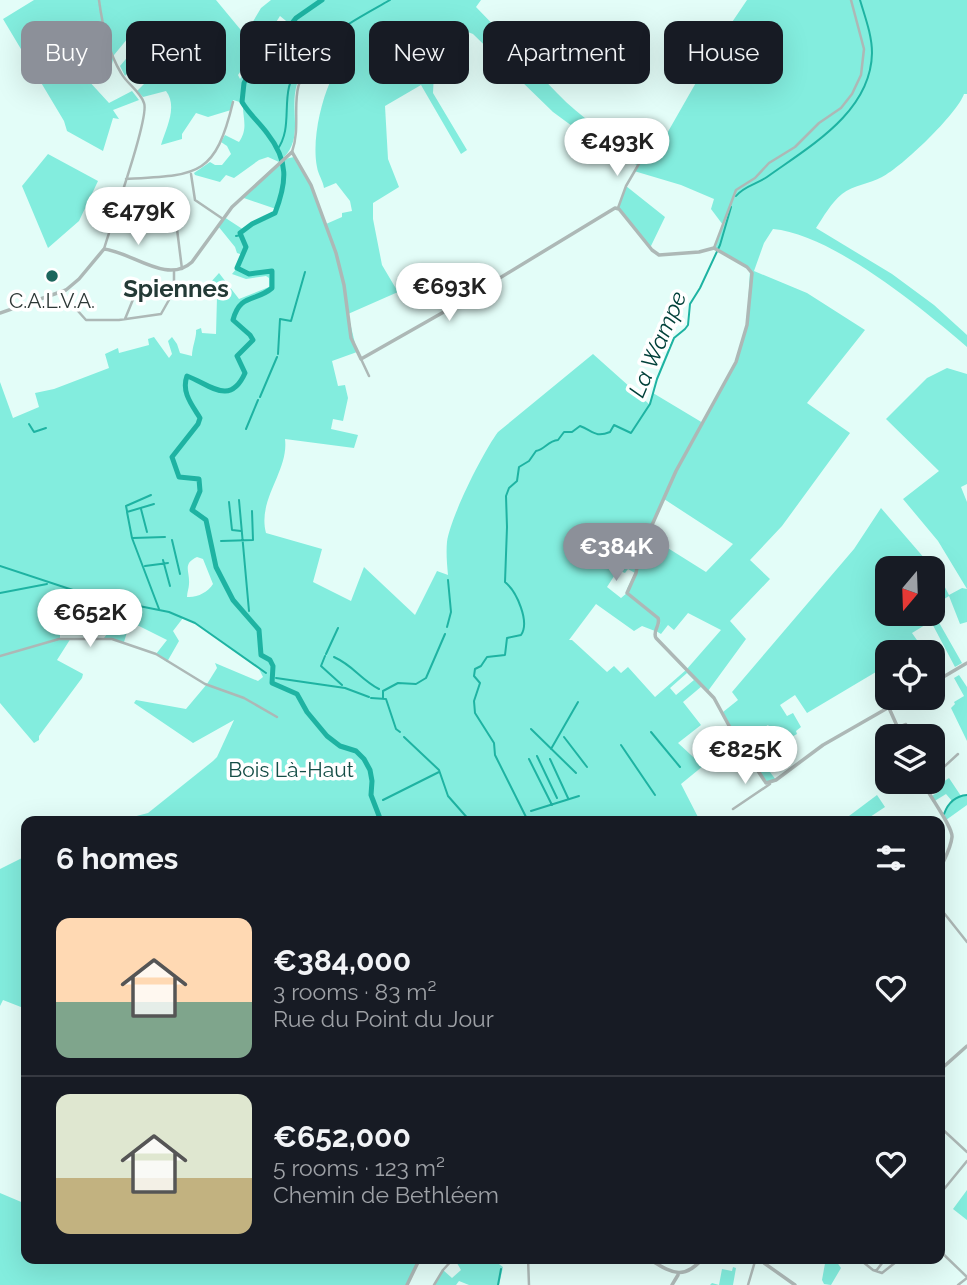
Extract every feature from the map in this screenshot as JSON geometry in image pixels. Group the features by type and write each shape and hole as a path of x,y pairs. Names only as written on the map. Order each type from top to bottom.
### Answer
{"street":[{"path":"0,313 61,292 79,279 104,249 131,170 146,107 120,71 99,0"},
{"path":"717,249 736,190 755,178 769,163 791,150 819,123 841,108 852,94 861,75 864,49 851,0"},
{"path":"104,249 174,271 192,262 241,197 292,152 295,141 297,84"},
{"path":"126,179 191,173 208,162 226,131 233,102"},
{"path":"292,152 311,185 336,253 344,285 351,338 369,376"},
{"path":"361,359 618,208 626,186 640,162"},
{"path":"191,173 195,200 223,219"},
{"path":"618,208 659,255 717,249 747,267 752,273 743,344 731,373 676,471 642,546 636,573 626,592 658,618 659,623 654,633 656,639 692,678 708,691 763,780 770,783"},
{"path":"156,219 145,229 140,229 137,225 140,218 156,219 176,221 182,269"},
{"path":"61,292 86,320 125,319 161,314 174,291 174,271"},
{"path":"125,319 134,297 148,297"},
{"path":"0,656 60,639 112,639 156,654 205,684 244,698 277,717"},
{"path":"945,676 967,663"},
{"path":"733,808 823,745 885,710"},
{"path":"945,766 958,754"},
{"path":"929,794 942,816"},
{"path":"945,820 952,830 951,843 945,857"},
{"path":"945,914 967,942"},
{"path":"945,1066 967,1046"},
{"path":"945,1132 967,1152"},
{"path":"945,1186 967,1161"},
{"path":"945,1256 967,1278 958,1285"},
{"path":"407,1285 418,1264"},
{"path":"434,1285 448,1264"},
{"path":"528,1264 528,1285"},
{"path":"657,1264 679,1274"},
{"path":"672,1285 679,1274 697,1264"},
{"path":"748,1285 755,1264"},
{"path":"765,1264 795,1285"},
{"path":"866,1264 883,1273 894,1264"},
{"path":"876,1271 881,1264"},
{"path":"672,1273 672,1285"}],"green space":[{"name":"Bois Là-Haut","path":"34,0 216,0 240,29 240,84 297,84 295,132 290,149 284,157 294,157 311,185 326,224 342,217 342,213 352,211 350,201 336,183 324,188 318,170 316,146 318,124 329,84 355,84 355,21 286,21 280,16 277,21 253,21 261,8 271,0 481,0 476,7 489,21 483,21 483,44 469,32 469,21 369,21 369,84 433,84 433,93 467,150 461,154 421,85 385,106 388,159 399,187 373,203 373,219 382,265 398,292 348,314 357,352 332,361 338,386 345,385 348,398 343,421 333,419 331,429 358,435 354,448 285,439 285,451 269,497 264,521 266,533 322,549 313,582 351,601 364,567 415,615 437,571 448,575 449,531 476,469 498,432 593,354 649,404 653,393 703,423 731,373 747,325 750,270 714,248 723,225 711,209 714,199 681,185 634,171 637,165 602,148 553,112 524,84 549,84 586,119 639,155 642,160 653,158 695,84 783,84 783,21 733,21 747,0 967,0 967,94 964,94 951,114 915,152 882,177 842,194 816,228 892,274 934,305 967,335 967,347 876,276 822,244 796,234 773,229 764,243 754,271 807,293 865,330 807,403 850,433 782,526 750,560 770,579 730,621 746,639 708,691 702,686 683,702 701,725 678,743 703,766 681,784 697,816 136,816 148,813 213,761 234,720 193,743 134,703 136,700 186,709 207,684 217,668 215,663 258,681 263,677 259,669 195,623 183,618 173,631 179,641 167,662 156,654 167,640 139,626 101,621 128,629 124,642 104,638 107,634 94,630 94,620 60,621 60,639 71,638 57,660 83,674 39,736 39,740 34,743 0,703 0,382 13,418 39,407 35,393 54,389 109,368 105,354 118,348 119,353 149,345 148,339 154,337 169,358 172,354 168,341 172,337 180,353 192,356 196,330 201,328 202,333 216,334 217,297 202,292 219,273 239,299 269,287 269,278 266,276 246,279 232,274 243,255 237,253 218,226 224,217 244,230 271,216 276,209 241,197 279,162 268,157 259,160 234,178 226,175 220,182 194,173 210,162 222,165 231,154 221,142 225,135 239,142 242,137 243,103 233,100 231,110 208,117 196,113 182,134 182,139 161,145 170,118 169,97 166,91 143,97 137,91 144,84 226,84 226,21 126,21 126,40 114,55 112,64 112,21 21,21 21,49 3,19","holes":["664,499 733,544 706,572 647,535","197,557 203,559 213,584 202,594 187,597 188,568 190,562","628,569 635,573 627,593 621,598 607,587 618,570 625,573","596,604 634,631 642,626 655,631 661,622 656,631 661,634 668,625 674,630 688,613 721,630 686,670 655,697 628,667 621,673 614,666 607,672 569,640","687,673 694,680 676,695 670,688"]},
{"path":"126,59 125,76 120,66"},
{"path":"42,84 92,84 109,103 132,91 139,100 113,110 119,119 113,118 103,151 67,131"},
{"path":"48,154 98,181 79,221 48,248 22,186"},
{"path":"626,186 665,217 650,248 618,208"},
{"path":"947,368 967,374 967,484 961,487 967,502 967,589 938,541 903,499 939,471 886,419 927,378"},
{"path":"881,508 922,556 875,556 875,626 923,626 912,633 917,640 875,640 875,673 807,713 795,695 780,705 787,716 793,713 801,727 796,731 797,734 784,741 776,727 771,729 768,725 757,732 762,745 747,756 723,712 738,700 732,692 854,549"},
{"path":"945,587 949,595 962,588 967,589 967,622 960,624 949,596 945,598"},
{"path":"933,626 941,626 962,663 955,667 945,648 945,640 941,640"},
{"path":"959,675 967,687 967,741 951,708 954,702 964,696 954,678"},
{"path":"758,756 776,780 769,784 750,760"},
{"path":"949,778 961,796 967,795 967,805 946,820 944,814 952,801 946,794 933,802 930,797 945,794 945,781"},
{"path":"877,795 885,807 872,816 849,816"},
{"path":"21,858 21,1007 3,1000 0,1006 0,869"},
{"path":"967,1190 967,1220 953,1209"},
{"path":"0,1193 21,1202 21,1264 417,1264 407,1285 0,1285"},
{"path":"458,1264 499,1264 503,1267 499,1285 469,1285 459,1281 456,1285 434,1285 443,1270 452,1278 461,1270"},
{"path":"825,1264 838,1264 841,1268 831,1285 824,1284 822,1280"},
{"path":"733,1267 736,1268 733,1285 719,1285 722,1269 732,1271"}],"waterway":[{"path":"322,0 296,18 276,44 252,67 244,83 242,102 274,143 282,162 284,181 275,213 240,233 246,247 237,268 249,274 272,271 272,288 244,302 236,311 233,320 253,340 237,356 245,373 239,383 226,391 211,388 187,376 186,393 200,418 172,457 179,477 199,479 200,491 192,510 206,520 216,567 233,600 259,630 261,655 270,660 273,666 272,683 297,694 307,712 327,736 340,746 356,751 364,759 370,770 371,795 379,816"},
{"path":"277,150 286,127 289,87 304,59 346,25 390,0"},
{"name":"La Wampe","path":"736,196 819,140 850,110 861,93 869,74 872,53 870,33 860,0"},
{"name":"La Wampe","path":"526,816 495,755 494,743 475,713 474,701 480,683 474,676 475,669 481,666 487,657 505,655 507,638 521,635 524,623 521,607 505,582 506,496 509,488 517,481 519,467 529,461 536,451 558,440 564,432 572,432 580,426 601,434 610,432 614,425 631,433 650,404 674,338 688,325 690,304 720,245 731,207"},
{"path":"236,236 241,235"},
{"path":"278,354 280,319 291,321 305,272"},
{"path":"260,397 277,357"},
{"path":"246,429 258,400"},
{"path":"29,424 34,432 46,428"},
{"path":"127,511 126,506 151,495"},
{"path":"239,500 249,611"},
{"path":"229,502 232,530 241,531"},
{"path":"154,504 127,512 132,538 159,609"},
{"path":"141,509 147,532"},
{"path":"221,541 253,540 252,511"},
{"path":"133,538 165,537"},
{"path":"172,540 180,574"},
{"path":"163,560 170,586"},
{"path":"145,566 168,563"},
{"path":"0,566 94,597 169,612 195,623 266,673"},
{"path":"447,627 451,612 448,580"},
{"path":"0,593 47,584"},
{"path":"326,654 338,628"},
{"path":"383,699 383,691 398,683 416,684 426,678 445,634"},
{"path":"325,656 321,666 342,685"},
{"path":"334,657 379,689"},
{"path":"276,678 345,688 369,697"},
{"path":"371,698 386,699 396,729 400,732"},
{"path":"551,749 578,702"},
{"path":"531,729 576,773"},
{"path":"651,732 680,767"},
{"path":"404,737 439,770 448,796 466,816"},
{"path":"564,737 587,767"},
{"path":"621,745 655,795"},
{"path":"537,756 557,798"},
{"path":"529,759 552,805"},
{"path":"550,759 568,798"},
{"path":"383,800 439,772"},
{"path":"944,814 952,801 967,795"},
{"path":"531,811 579,796"},
{"path":"498,1285 501,1269"}],"place":[{"name":"C.A.L.V.A.","path":"52,276"}],"district":[{"name":"Spiennes","path":"176,288"}]}
